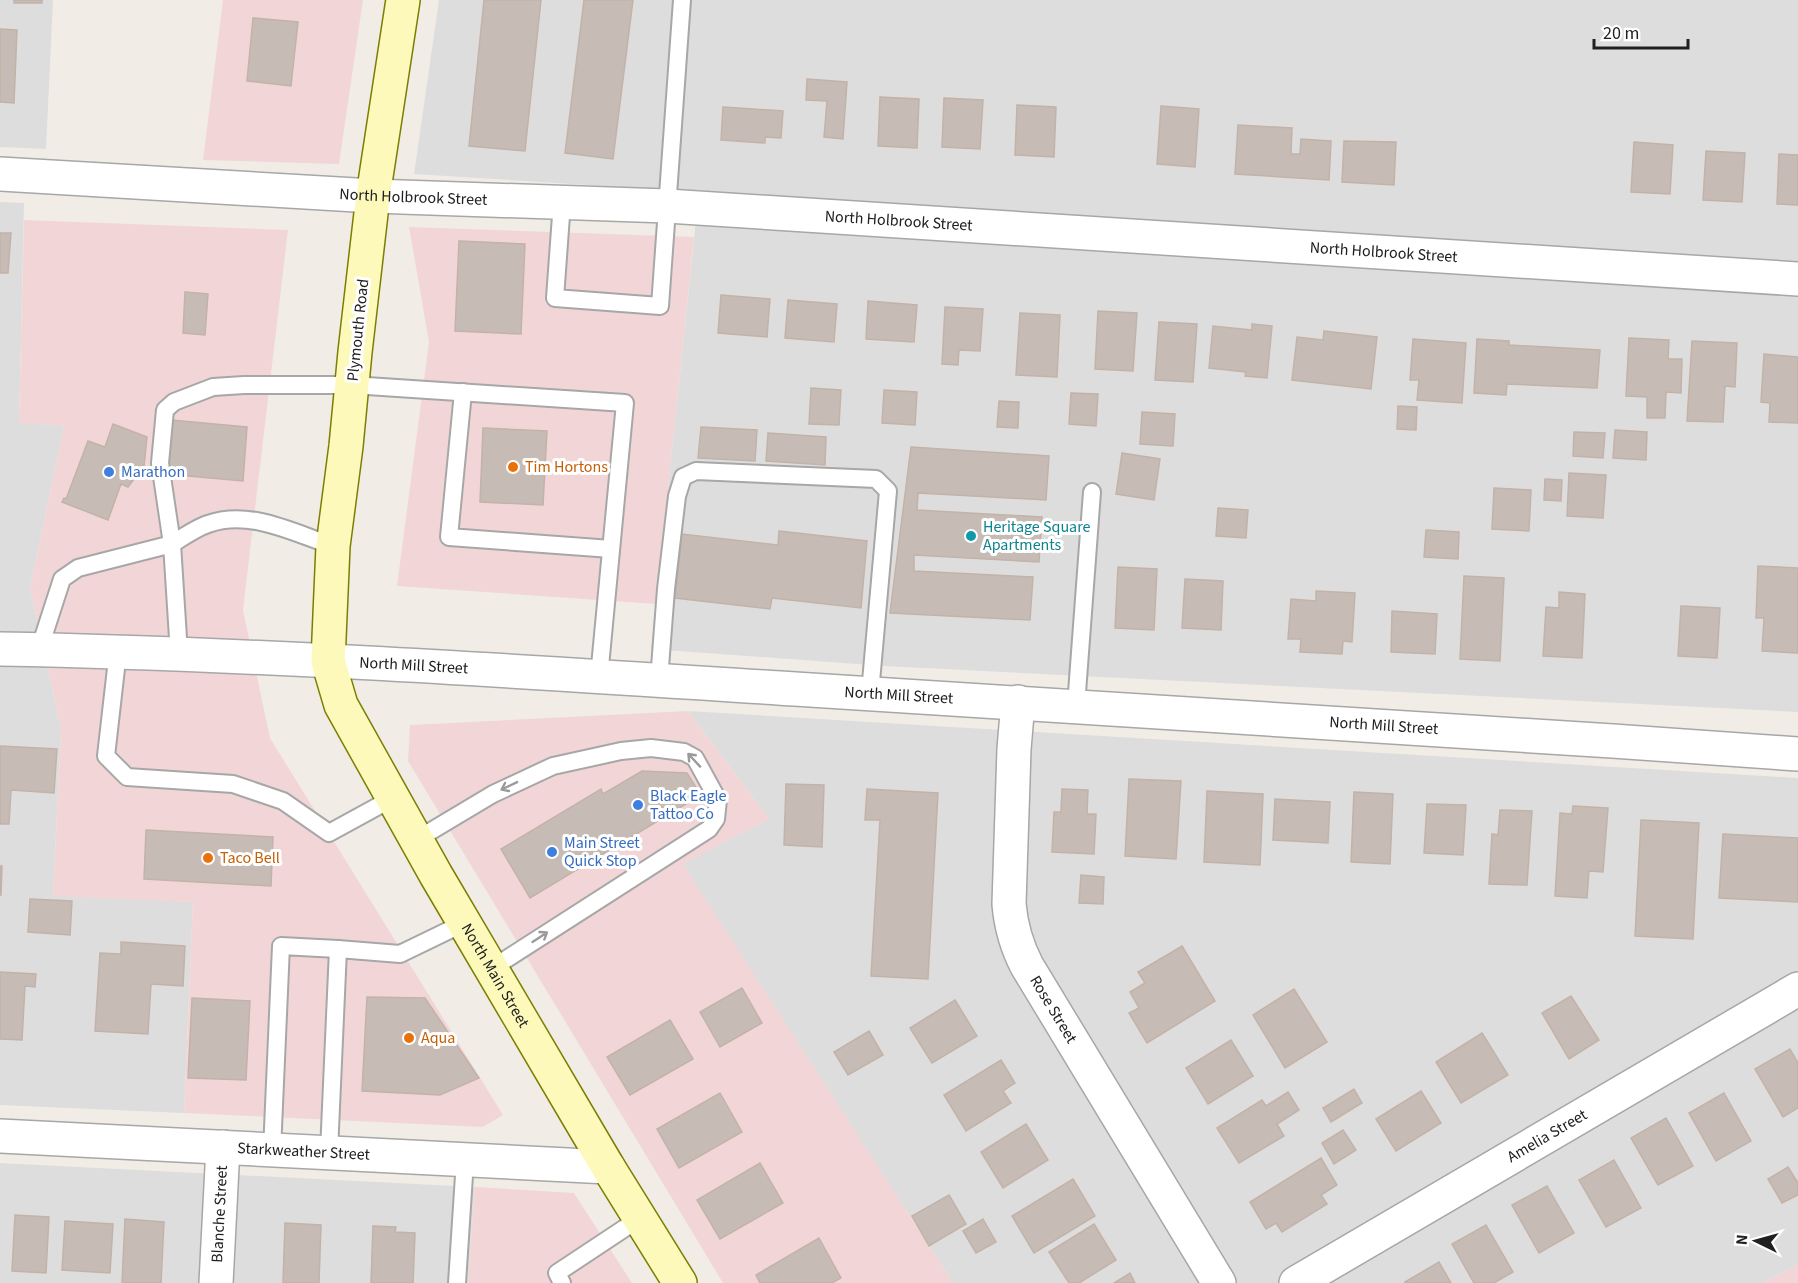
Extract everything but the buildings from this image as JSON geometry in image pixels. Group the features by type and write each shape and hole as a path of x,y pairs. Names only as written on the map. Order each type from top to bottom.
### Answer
{"main road":[{"name":"Plymouth Road","path":"328,661 333,546 346,446 351,385 373,196 402,0"},
{"name":"North Main Street","path":"328,661 341,705 416,840 608,1167 680,1283"}],"street":[{"name":"North Holbrook Street","path":"0,174 373,196 667,206 1798,279"},
{"name":"North Mill Street","path":"0,649 118,651 599,676 1798,753"},
{"name":"Rose Street","path":"1018,702 1014,749 1009,904 1011,928 1016,946 1219,1283"},
{"name":"Amelia Street","path":"1296,1283 1798,988"},
{"name":"Starkweather Street","path":"0,1136 608,1167"},
{"name":"Blanche Street","path":"216,1283 224,1147"}],"lane":[{"path":"562,202 555,298 660,306 682,0"},
{"path":"179,654 172,544 160,463 165,410 174,402 213,387 351,385 625,403 599,676"},
{"path":"463,392 449,537 611,549"},
{"path":"659,680 676,496 683,477 696,471 844,477 876,479 888,491 870,693"},
{"path":"1076,706 1092,492"},
{"path":"39,650 62,579 78,568 172,544 206,524 230,518 254,519 333,546"},
{"path":"118,651 106,756 127,777 233,783 283,801 329,833 393,798"},
{"path":"416,840 493,794 553,766 621,751 651,748 684,752 695,758 718,800 716,819 709,829 491,969"},
{"path":"272,1150 281,946 400,954 464,923"},
{"path":"329,1152 338,949"},
{"path":"457,1283 465,1160"},
{"path":"562,1283 557,1273 640,1218"}],"shaded area":[{"path":"0,0 53,0 46,149 0,147"},
{"path":"223,0 363,0 339,164 203,160"},
{"path":"439,0 1798,0 1798,712 884,666 651,649 699,192 414,174"},
{"path":"0,202 24,203 19,422 64,426 30,588 61,729 53,895 193,902 184,1113 0,1105"},
{"path":"24,220 288,230 243,610 270,738 503,1115 483,1127 184,1113 193,902 53,896 61,729 30,588 64,426 19,423"},
{"path":"409,227 694,237 656,604 397,586 429,342"},
{"path":"688,711 1798,778 1798,1264 1763,1283 953,1283 682,864 769,819"},
{"path":"688,711 769,819 683,864 953,1283 723,1283 408,761 410,725"},
{"path":"0,1163 475,1187 468,1283 0,1283"},
{"path":"475,1187 574,1193 632,1283 468,1283"},
{"path":"1798,1264 1798,1283 1763,1283"}],"place":[{"name":"Tim Hortons","path":"513,467"},
{"name":"Marathon","path":"109,472"},
{"name":"Heritage Square Apartments","path":"971,536"},
{"name":"Black Eagle Tattoo Co","path":"638,805"},
{"name":"Main Street Quick Stop","path":"552,852"},
{"name":"Taco Bell","path":"208,858"},
{"name":"Aqua","path":"409,1038"}]}
